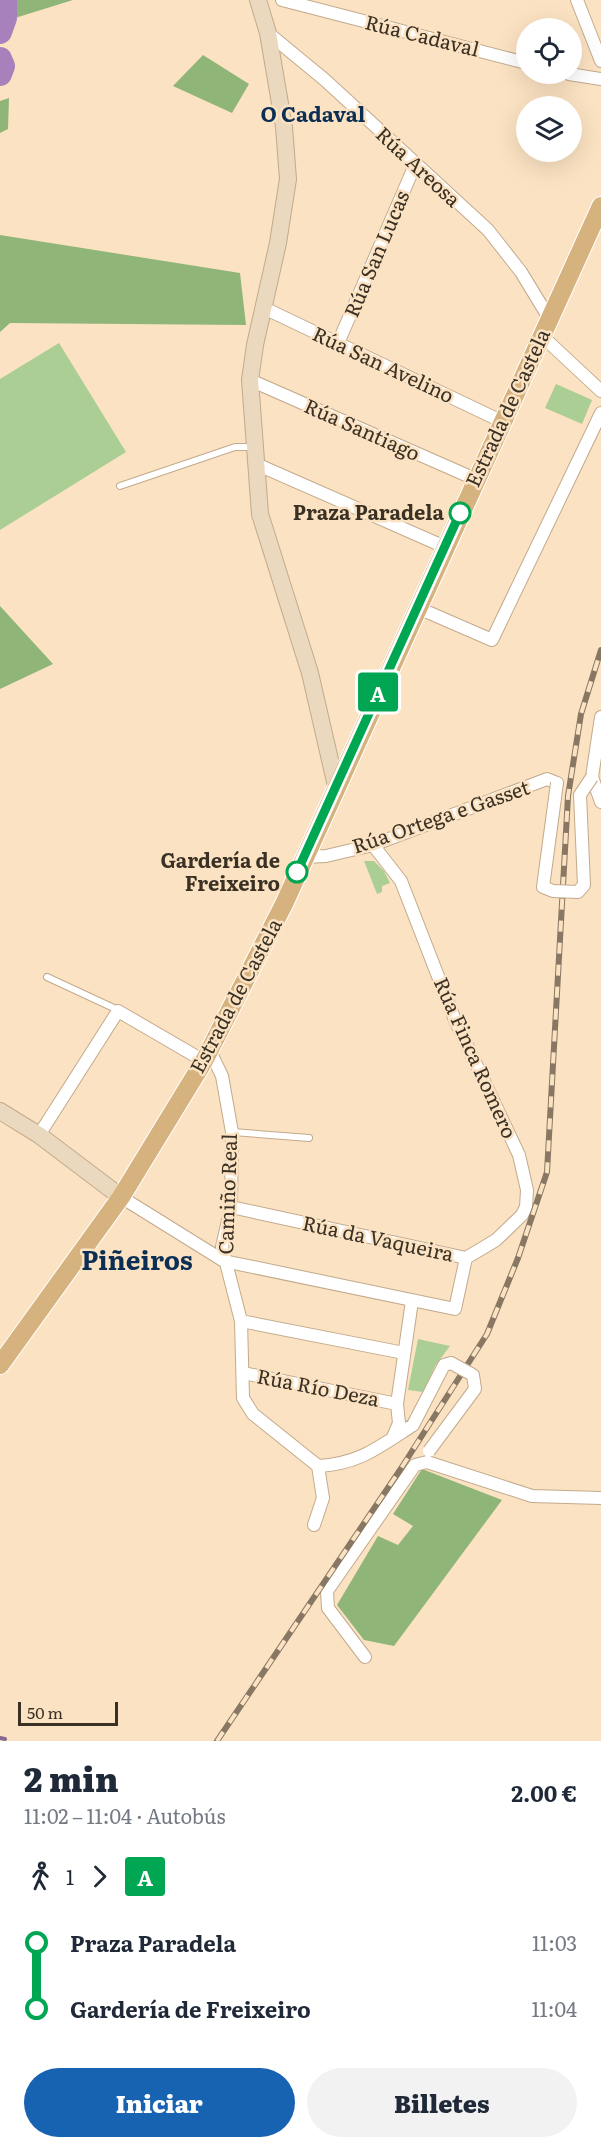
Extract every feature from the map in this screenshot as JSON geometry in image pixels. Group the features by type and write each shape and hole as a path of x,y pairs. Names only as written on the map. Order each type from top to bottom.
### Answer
{"main road":[{"name":"Estrada de Castela","path":"0,1365 121,1197 206,1055 284,904 416,607 601,206"}],"street":[{"path":"258,0 268,33 284,127 288,179 250,380 260,514 310,673 336,786"},
{"name":"Rúa Cadaval","path":"282,0 516,60"},
{"path":"577,0 601,61"},
{"name":"Rúa Areosa","path":"268,33 325,80 488,230 521,273 549,318"},
{"path":"582,76 601,79"},
{"name":"Rúa San Lucas","path":"338,343 415,165"},
{"name":"Rúa San Avelino","path":"264,308 501,421"},
{"path":"541,335 601,391"},
{"name":"Rúa Santiago","path":"250,380 475,479"},
{"path":"416,607 492,640 601,413"},
{"path":"256,464 445,547"},
{"path":"601,717 596,774 601,802"},
{"name":"Rúa Ortega e Gasset","path":"304,857 326,856 373,844 547,779 557,783 543,886 553,891 578,892 584,885 580,795 596,774"},
{"name":"Rúa Finca Romero","path":"373,844 401,881 455,1020 519,1155 528,1190 526,1207 522,1215 496,1240 466,1258"},
{"path":"39,1135 118,1011 206,1055"},
{"name":"Camiño Real","path":"206,1055 222,1076 232,1132 231,1208 222,1247 241,1321 243,1398 253,1414 318,1466"},
{"path":"0,1111 39,1135 121,1197 224,1261 412,1301"},
{"name":"Rúa da Vaqueira","path":"231,1208 466,1258 455,1309 412,1301"},
{"name":"Rúa Río Deza","path":"243,1373 397,1404 412,1301"},
{"path":"241,1321 404,1353"},
{"path":"314,1525 323,1498 318,1466 342,1465 371,1452 412,1425 444,1365 451,1363 473,1375 475,1389 428,1456 415,1465 327,1591 328,1608 365,1658"},
{"path":"393,1438 399,1423 397,1404"},
{"path":"428,1456 532,1496 601,1498"}],"lane":[{"path":"120,486 235,447 256,446"},
{"path":"47,977 118,1011"},
{"path":"232,1132 309,1138"}],"green space":[{"path":"0,0 73,0 15,18 0,36"},
{"path":"203,55 249,84 232,113 173,86"},
{"path":"9,98 8,129 0,133 0,101"},
{"path":"0,235 240,273 246,325 10,323 0,332"},
{"path":"59,343 126,452 0,530 0,379"},
{"path":"556,384 592,400 582,424 545,408"},
{"path":"0,606 53,664 0,689"},
{"path":"364,861 374,861 384,871 390,883 382,886 382,892 377,894"},
{"path":"418,1339 450,1346 435,1366 423,1392 408,1390"},
{"path":"422,1469 502,1500 394,1646 364,1640 337,1605 378,1536 398,1545 413,1526 393,1514"}],"waterway":[{"path":"0,32 5,18 5,0"},
{"path":"0,59 3,66 0,74"},
{"path":"0,1738 5,1739"}],"railway":[{"path":"217,1741 400,1470 487,1334 518,1258 547,1172 568,796 581,714 601,650"}],"bus line":[{"name":"A","path":"297,872 460,513"}],"place":[{"name":"Praza Paradela","path":"460,513"},
{"name":"Gardería de Freixeiro","path":"297,872"}],"district":[{"name":"O Cadaval","path":"313,115"},
{"name":"Piñeiros","path":"137,1261"}]}
